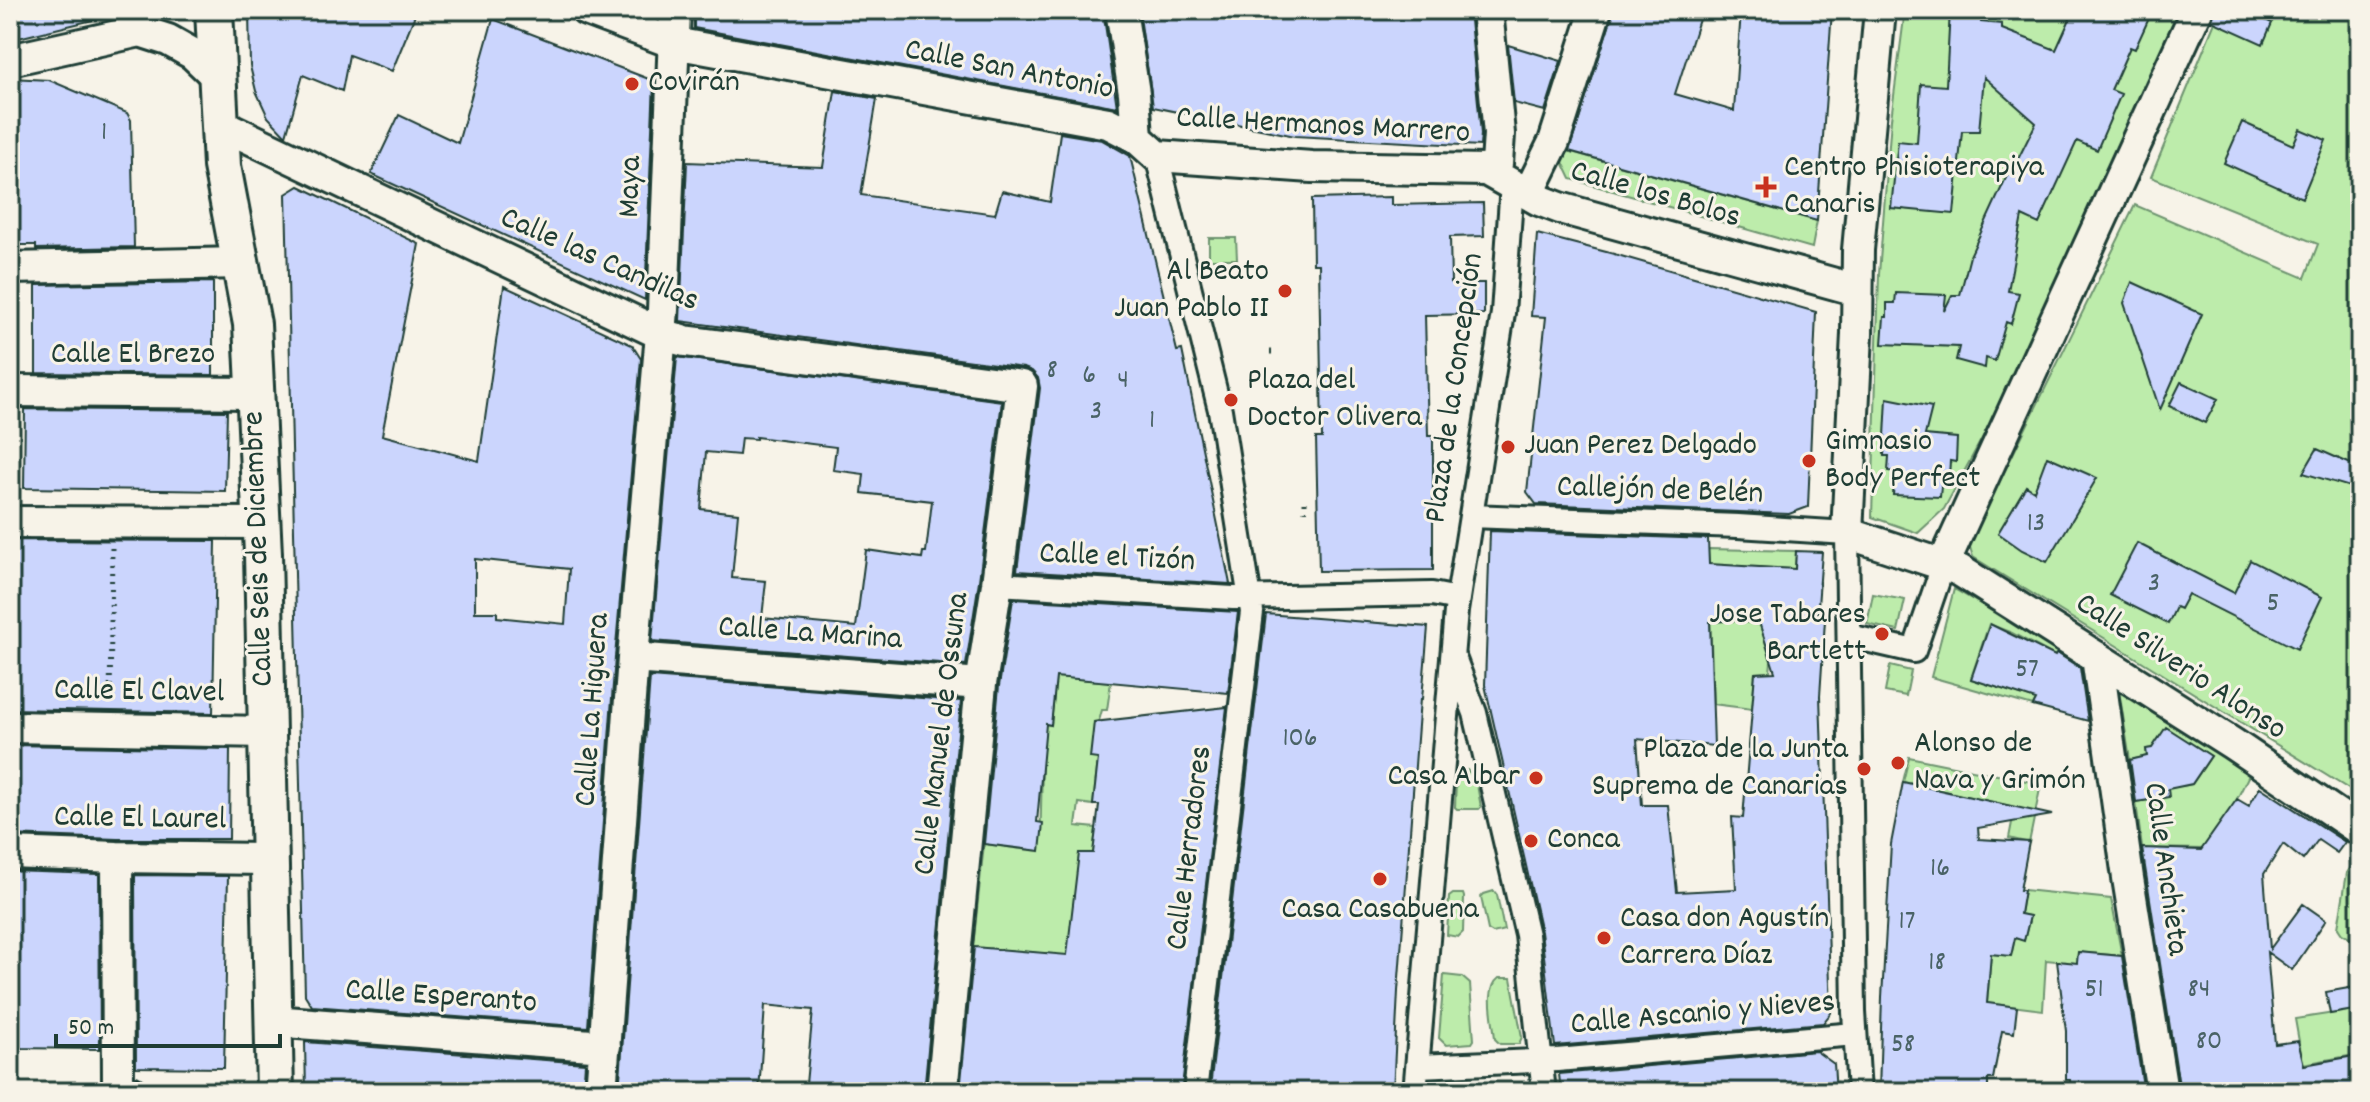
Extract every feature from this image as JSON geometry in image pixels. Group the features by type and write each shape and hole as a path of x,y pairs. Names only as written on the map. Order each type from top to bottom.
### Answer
{"street":[{"name":"Calle Seis de Diciembre","path":"214,10 222,166 251,314 261,523 275,1092"},
{"name":"Calle San Antonio","path":"586,10 674,43 1108,123 1147,147"},
{"name":"Maya","path":"661,334 675,10"},
{"path":"1121,10 1134,93 1147,147 1220,410 1245,603 1432,594 1458,599"},
{"path":"1487,10 1499,134 1497,164 1509,183 1554,142 1596,10"},
{"path":"1859,1092 1854,1023 1847,533 1858,250 1880,10"},
{"path":"1849,636 1914,651 2197,10"},
{"path":"10,60 140,31 168,40 193,54 218,78"},
{"name":"Calle las Candilas","path":"220,124 661,334 685,341 1022,386"},
{"name":"Calle Hermanos Marrero","path":"1147,147 1312,167 1509,183"},
{"name":"Calle los Bolos","path":"1509,183 1560,208 1857,290"},
{"name":"Plaza de la Concepción","path":"1415,1092 1458,599 1503,313 1509,183"},
{"path":"10,268 241,263"},
{"name":"Calle La Higuera","path":"601,1092 661,334"},
{"name":"Calle Manuel de Ossuna","path":"942,1092 981,684 1022,386"},
{"name":"Calle El Brezo","path":"10,391 255,393"},
{"name":"Callejón de Belén","path":"1471,516 1847,533"},
{"path":"10,522 261,523"},
{"name":"Calle Silverio Alonso","path":"1847,533 1952,566 2233,744 2360,830"},
{"name":"Calle el Tizón","path":"997,584 1245,603"},
{"name":"Calle Herradores","path":"1195,1092 1245,603"},
{"name":"Plaza de la Concepción","path":"1453,654 1475,713 1527,935 1546,1071"},
{"name":"Calle Anchieta","path":"2097,657 2162,1092"},
{"name":"Calle La Marina","path":"633,658 981,684"},
{"name":"Calle El Clavel","path":"10,727 266,732"},
{"name":"Calle El Laurel","path":"10,853 269,859"},
{"path":"117,857 118,1086 131,1092"},
{"name":"Calle Esperanto","path":"272,1021 605,1046"},
{"name":"Calle Ascanio y Nieves","path":"1546,1071 1854,1023"},
{"path":"1418,1066 1546,1071"}],"path":[{"path":"1270,352 1278,352"},
{"path":"1305,502 1305,511"},
{"path":"110,727 112,523"}],"green space":[{"path":"1905,10 2181,10 2016,375 1944,509 1918,533 1872,517 1879,274 1891,119"},
{"path":"2220,10 2360,10 2360,796 1973,557 1969,544 2135,205 2305,278 2318,244 2151,177"},
{"path":"1561,149 1817,221 1812,248 1571,179 1562,160"},
{"path":"1209,238 1236,238 1237,259 1209,259"},
{"path":"1708,549 1796,551 1795,569 1731,566 1730,620 1760,625 1771,661 1770,672 1755,673 1752,709 1713,704"},
{"path":"1954,589 2059,649 2055,656 1989,624 1971,678 2036,700 2033,706 1931,677"},
{"path":"1873,594 1905,600 1898,631 1867,624"},
{"path":"1890,666 1911,671 1906,696 1885,692"},
{"path":"1056,677 1111,682 1107,710 1102,710 1099,721 1094,722 1098,759 1093,805 1079,803 1076,826 1096,828 1093,853 1079,853 1081,957 973,947 984,844 1040,851 1042,767 1025,721 1051,725"},
{"path":"2119,691 2251,771 2237,799 2269,850 2142,848 2136,802 2168,797 2168,783 2182,786 2192,784 2211,756 2166,728 2152,748 2146,749 2147,756 2130,760"},
{"path":"1909,757 2041,784 2029,843 2009,838 2015,807 1903,782"},
{"path":"1467,770 1476,779 1479,809 1455,807 1457,781"},
{"path":"2360,854 2359,943 2342,934 2338,928 2347,873"},
{"path":"2024,890 2111,899 2122,956 2078,952 2077,963 2046,960 2043,1010 1987,1003 1991,954 2011,956 2015,938 2024,940 2030,916 2020,914"},
{"path":"1494,891 1504,930 1493,933 1488,930 1481,897"},
{"path":"1463,894 1464,897 1463,932 1458,937 1447,935 1449,897"},
{"path":"1444,975 1462,977 1470,984 1472,1043 1446,1045 1439,1038"},
{"path":"1499,978 1511,978 1522,1037 1519,1044 1500,1044 1495,1039 1491,998 1494,983"},
{"path":"2360,1009 2360,1054 2303,1064 2295,1019"}],"building":[{"path":"10,10 96,10 97,19 10,40"},
{"path":"249,10 417,10 392,71 349,55 342,91 303,75 286,136 268,117 256,91 250,66"},
{"path":"694,10 1103,10 1117,107 694,28"},
{"path":"1139,10 1469,10 1480,146 1295,136 1153,107"},
{"path":"1614,10 1702,10 1675,94 1734,111 1741,10 1832,10 1817,221 1569,151"},
{"path":"1950,10 1982,11 1981,22 2002,24 2002,29 2056,50 2074,10 2135,10 2150,16 2135,49 2130,47 2111,90 2121,94 2097,150 2077,141 2039,224 2022,216 2008,291 2019,293 2011,324 2006,322 1995,361 1986,358 1985,368 1956,360 1959,347 1882,344 1887,303 1895,303 1896,293 1946,295 1944,311 1952,295 1960,295 1970,256 2011,167 2013,169 2036,123 1984,77 1979,131 1962,131 1954,214 1891,208 1898,141 1917,143 1921,84 1946,86"},
{"path":"2215,10 2243,10 2272,23 2263,44 2212,21"},
{"path":"493,19 654,81 645,300 371,174 399,115 458,143"},
{"path":"1508,45 1561,61 1545,111 1514,103"},
{"path":"10,78 49,80 127,113 131,120 134,247 36,249 36,245 10,245"},
{"path":"835,91 877,99 861,195 995,214 1002,191 1050,202 1060,133 1102,140 1130,156 1177,351 1182,350 1230,584 1017,571 1040,388 1038,378 1032,371 680,321 687,162 823,167"},
{"path":"2242,122 2293,145 2300,129 2326,140 2302,198 2224,163"},
{"path":"299,186 419,244 382,435 479,461 504,286 632,345 641,359 588,1027 312,1006 305,995 286,194","holes":["475,559 569,569 565,624 497,617 497,612 475,612"]},
{"path":"1391,197 1391,205 1483,203 1484,236 1450,237 1451,283 1484,283 1484,314 1425,315 1428,436 1433,436 1433,570 1319,571 1316,438 1322,438 1319,264 1313,264 1312,199"},
{"path":"1537,234 1816,312 1808,507 1789,514 1536,504 1527,492 1546,317 1531,316"},
{"path":"213,282 213,375 36,373 36,285"},
{"path":"2132,282 2202,314 2160,410 2124,303"},
{"path":"677,357 1002,401 966,665 652,641","holes":["756,437 836,447 833,470 864,474 862,493 932,501 926,552 923,552 922,558 866,550 856,627 762,618 766,581 732,578 738,513 701,509 706,452 739,455 741,438"]},
{"path":"2181,382 2218,399 2205,423 2169,406"},
{"path":"1887,398 1932,407 1925,435 1957,438 1956,462 1950,461 1949,476 1942,475 1940,497 1893,495 1895,472 1888,471 1889,456 1884,456"},
{"path":"25,409 227,411 225,491 24,488"},
{"path":"2317,449 2360,468 2360,490 2303,473"},
{"path":"2047,456 2097,478 2047,562 2022,550 1998,533 2026,486 2034,491"},
{"path":"1490,531 1708,539 1709,564 1795,569 1796,551 1822,552 1817,620 1825,620 1820,696 1831,1013 1823,1023 1555,1046 1541,932 1485,685","holes":["1758,619 1775,672 1755,673 1743,818 1732,817 1736,889 1677,892 1668,805 1642,805 1637,739 1714,746 1710,622"]},
{"path":"10,540 216,541 213,713 10,709"},
{"path":"2137,543 2234,593 2250,560 2322,597 2297,649 2188,594 2180,609 2176,607 2168,624 2110,595"},
{"path":"1013,599 1238,612 1228,693 1056,677 1051,725 1046,724 1037,822 1043,823 1040,851 984,844 999,686"},
{"path":"1266,614 1428,627 1398,991 1393,1092 1210,1088"},
{"path":"1990,624 2055,656 2057,653 2080,668 2088,721 2033,706 2036,700 1971,679"},
{"path":"650,677 961,701 924,1092 821,1092 822,1085 806,1084 813,1010 765,1005 759,1092 619,1092"},
{"path":"1227,707 1182,1087 1174,1086 1173,1092 960,1092 974,947 1067,955 1079,853 1093,853 1099,805 1093,805 1098,759 1090,758 1094,722"},
{"path":"2166,727 2211,756 2192,784 2168,789 2169,797 2136,802 2130,760 2147,756 2146,749 2152,748"},
{"path":"12,745 230,749 229,839 10,835"},
{"path":"1903,782 2052,815 1978,828 1979,839 2029,842 2020,890 2024,890 2020,914 2030,916 2024,941 2015,938 2011,956 1991,954 1987,1003 2017,1007 2014,1033 2002,1031 1993,1079 1988,1079 1988,1092 1879,1092 1891,844"},
{"path":"2260,787 2345,842 2337,853 2318,840 2303,860 2283,844 2264,874 2270,949 2303,904 2326,920 2292,970 2267,952 2275,1044 2298,1041 2304,1065 2354,1056 2360,1077 2360,1092 2180,1092 2142,848 2201,850 2237,799 2249,806"},
{"path":"10,871 99,874 100,1049 10,1048"},
{"path":"135,875 228,876 224,1068 136,1067"},
{"path":"2078,952 2122,956 2144,1092 2071,1092 2070,1080 2066,1080 2066,1031 2057,961 2077,963"},
{"path":"2360,986 2360,1009 2330,1014 2326,992"},
{"path":"305,1042 585,1063 583,1092 306,1092"},
{"path":"1816,1051 1834,1064 1836,1092 1561,1092 1559,1074"}],"place":[{"name":"Covirán","path":"632,84"},
{"name":"Centro Phisioterapiya Canaris","path":"1766,187"},
{"name":"Al Beato Juan Pablo II","path":"1285,291"},
{"name":"Plaza del Doctor Olivera","path":"1231,400"},
{"name":"Juan Perez Delgado","path":"1508,447"},
{"name":"Gimnasio Body Perfect","path":"1809,461"},
{"name":"Jose Tabares Bartlett","path":"1882,634"},
{"name":"Alonso de Nava y Grimón","path":"1898,763"},
{"name":"Plaza de la Junta Suprema de Canarias","path":"1864,769"},
{"name":"Casa Albar","path":"1536,778"},
{"name":"Conca","path":"1531,841"},
{"name":"Casa Casabuena","path":"1380,879"},
{"name":"Casa don Agustín Carrera Díaz","path":"1604,938"}]}
